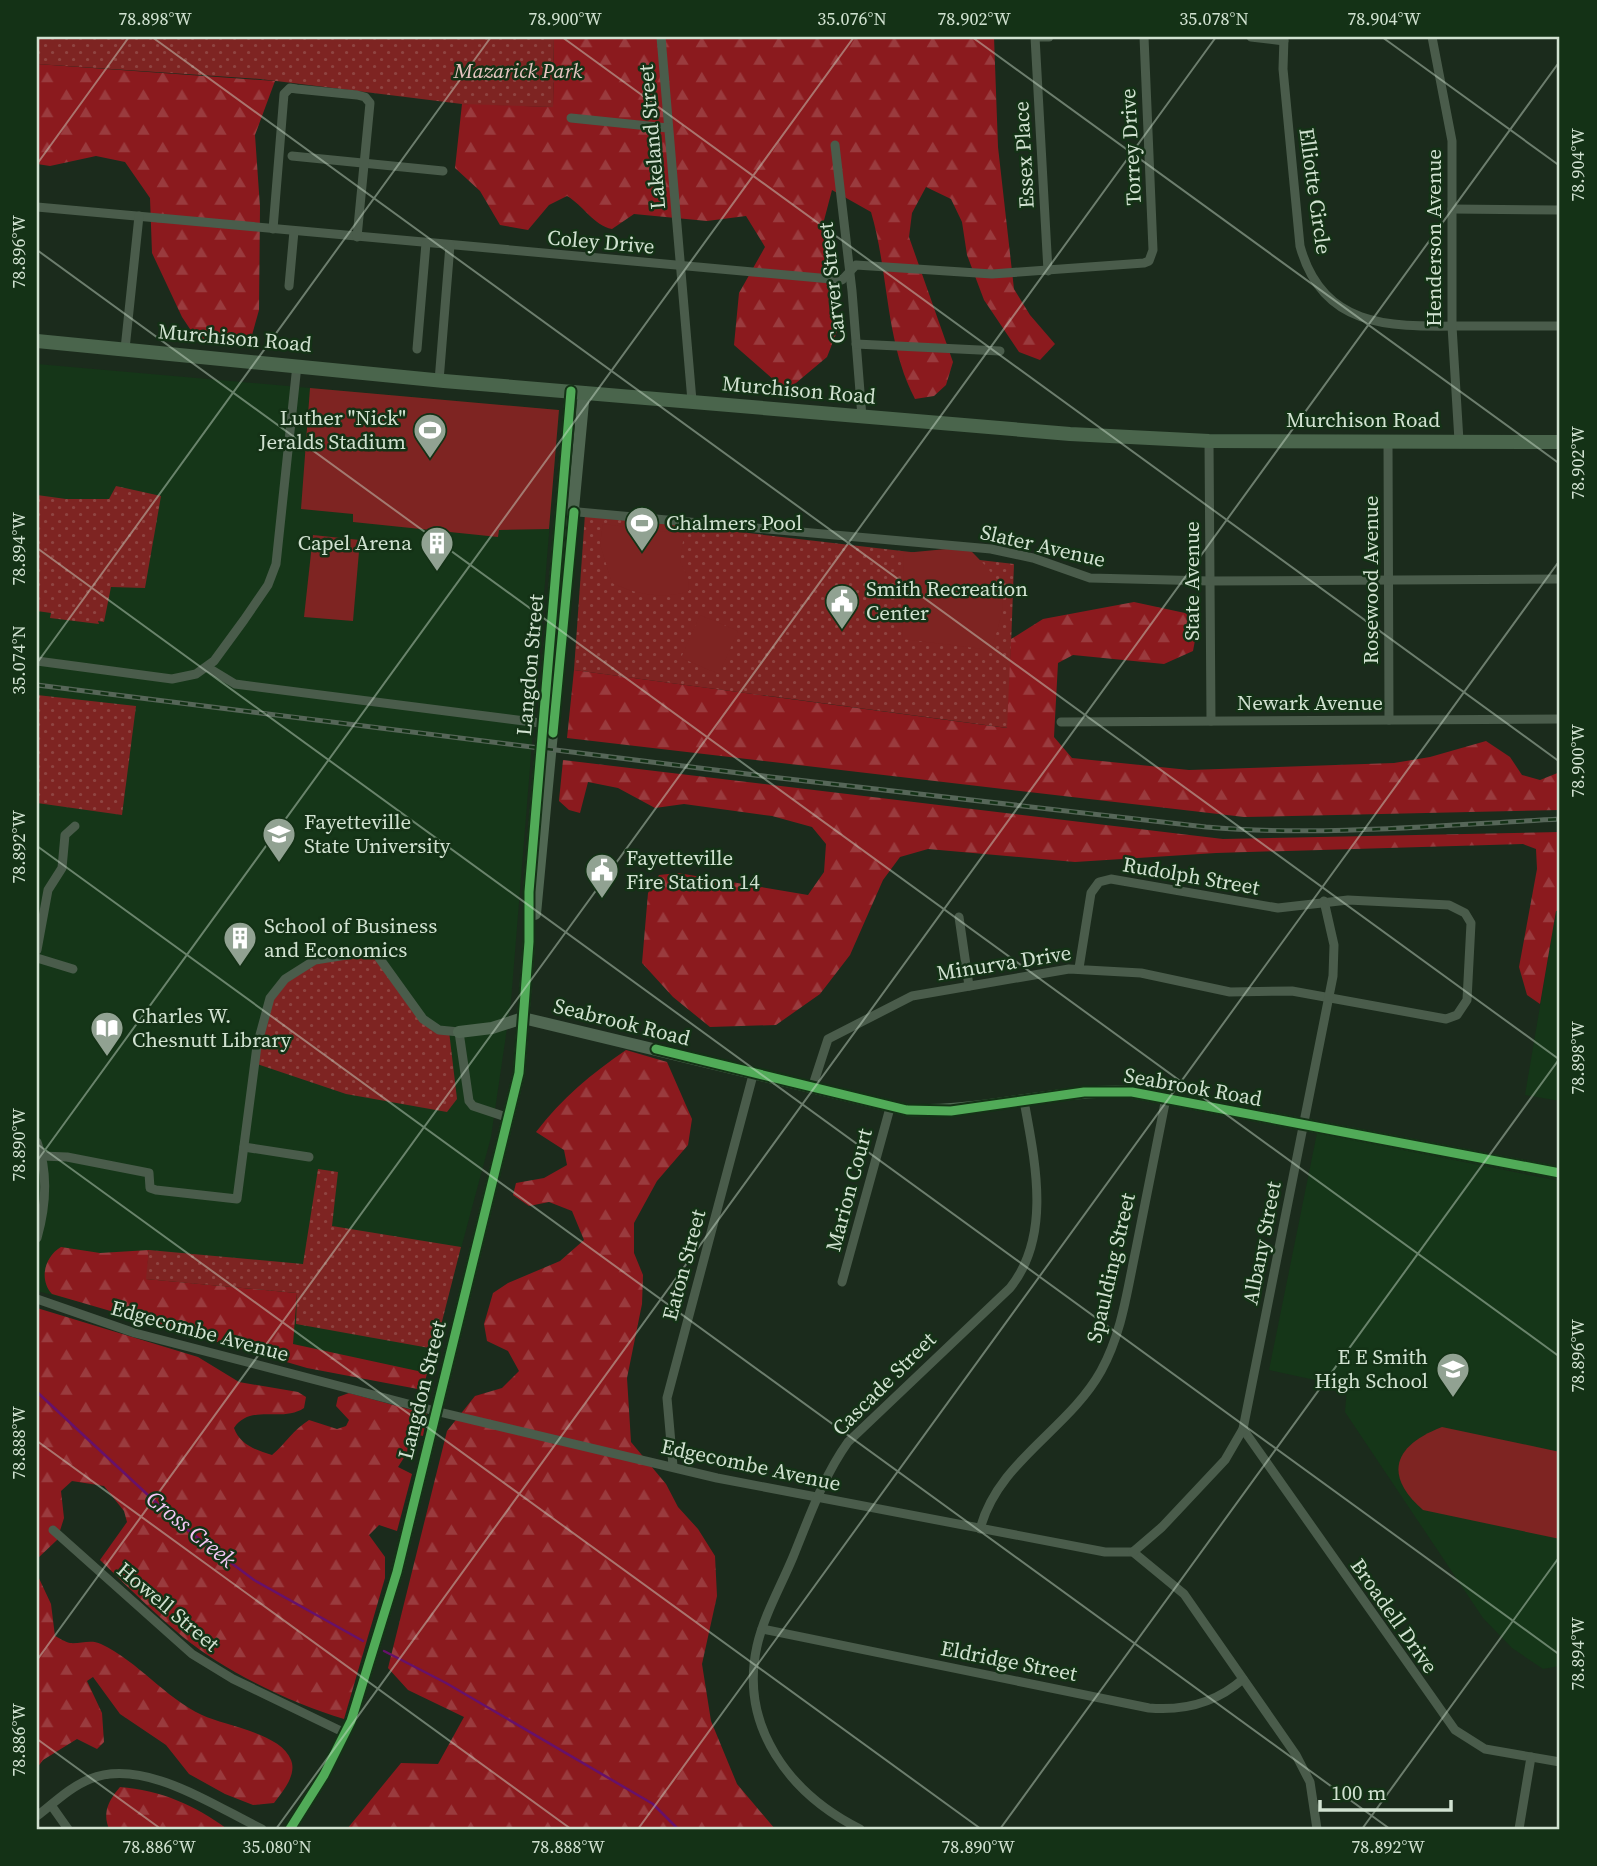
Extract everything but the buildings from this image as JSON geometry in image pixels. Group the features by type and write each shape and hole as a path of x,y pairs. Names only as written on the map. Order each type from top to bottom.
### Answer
{"main road":[{"name":"Murchison Road","path":"37,341 439,381 1070,434 1209,441 1560,442"}],"street":[{"name":"Lakeland Street","path":"661,37 691,401"},
{"path":"1035,37 1049,37"},
{"name":"Essex Place","path":"1035,37 1048,271"},
{"name":"Torrey Drive","path":"1144,37 1152,256"},
{"path":"1251,37 1284,39"},
{"name":"Henderson Avenue","path":"1433,37 1452,141 1452,326 1458,441"},
{"name":"Elliotte Circle","path":"1284,39 1283,69 1303,258 1314,279 1339,305 1377,324 1560,326"},
{"path":"273,229 284,94 290,88 365,97 370,103 362,162 357,237"},
{"path":"571,118 668,128"},
{"name":"Carver Street","path":"835,145 862,417"},
{"path":"292,156 443,171"},
{"name":"Coley Drive","path":"37,207 842,280 856,265 992,274 1144,263 1152,256"},
{"path":"1452,209 1560,210"},
{"path":"125,349 139,216"},
{"path":"289,286 294,231"},
{"path":"417,349 426,243"},
{"path":"439,381 450,245"},
{"path":"856,344 1000,351"},
{"path":"37,661 172,679 188,677 207,667 262,594 276,564 297,365"},
{"name":"Langdon Street","path":"548,724 561,510 578,391"},
{"name":"Langdon Street","path":"290,1829 324,1775 345,1733 383,1624 519,1073 529,942 529,892 574,512 578,391"},
{"name":"Rosewood Avenue","path":"1388,440 1389,720"},
{"name":"State Avenue","path":"1209,441 1211,721"},
{"name":"Slater Avenue","path":"561,510 992,549 1032,558 1090,578 1210,581 1560,579"},
{"path":"207,667 234,684 548,724"},
{"name":"Newark Avenue","path":"1061,722 1560,719"},
{"path":"37,950 48,890 62,868 65,835 75,826"},
{"name":"Rudolph Street","path":"1079,968 1091,892 1105,880 1265,907 1288,908 1324,901"},
{"name":"Minurva Drive","path":"812,1088 822,1050 832,1035 872,1018 901,999 1079,968 1141,974 1230,992 1273,990 1330,997 1440,1019 1451,1017 1461,1010 1467,1000 1471,929 1465,913 1449,905 1324,901"},
{"name":"Albany Street","path":"1133,1552 1162,1527 1225,1460 1243,1429 1330,997 1334,945 1324,901"},
{"path":"959,917 969,986"},
{"path":"42,1156 67,1157 149,1173 150,1188 156,1190 237,1199 257,1046 265,1009 285,979 315,960 365,951 377,955 423,1019 439,1030 459,1032 469,1101 473,1106 509,1118"},
{"path":"37,958 73,969"},
{"name":"Seabrook Road","path":"459,1032 492,1028 523,1018 890,1108 940,1111 1108,1091 1166,1098 1560,1173"},
{"name":"Eaton Street","path":"673,1466 667,1398 753,1075"},
{"name":"Spaulding Street","path":"980,1529 988,1506 1007,1475 1075,1408 1108,1357 1122,1318 1166,1098"},
{"name":"Cascade Street","path":"860,1829 829,1812 801,1788 768,1745 754,1700 754,1664 762,1629 831,1467 855,1433 1010,1289 1020,1274 1031,1246 1035,1222 1035,1168 1024,1101"},
{"name":"Marion Court","path":"842,1282 890,1108"},
{"path":"37,1142 42,1156 44,1208 37,1238"},
{"path":"244,1147 309,1157"},
{"name":"Edgecombe Avenue","path":"37,1299 135,1333 435,1410 673,1466 818,1498 980,1529 1105,1552 1133,1552"},
{"name":"Broadell Drive","path":"1243,1429 1455,1730 1485,1749 1560,1762"},
{"name":"Howell Street","path":"54,1530 192,1654 233,1679 345,1733"},
{"path":"1133,1552 1184,1594 1305,1771 1314,1800 1317,1829"},
{"name":"Eldridge Street","path":"762,1629 1167,1710 1202,1704 1243,1679"},
{"path":"1519,1829 1531,1757"},
{"path":"37,1816 92,1778 127,1773 162,1782 262,1829"},
{"path":"51,1805 68,1829"}],"shaded area":[{"name":"Fayetteville State University","path":"37,364 559,410 511,1001 491,1137 423,1390 37,1291"},
{"path":"1560,910 1560,1101 1525,1095 1556,911"},
{"name":"E E Smith High School","path":"1317,1133 1560,1181 1560,1666 1543,1669 1512,1648 1483,1618 1345,1412 1347,1387 1269,1370"}],"green space":[{"name":"Mazarick Park","path":"37,37 554,37 553,107 470,105 260,79 37,64"},
{"path":"554,37 994,37 998,147 1014,289 1030,315 1055,344 1040,360 1019,352 984,300 967,255 962,222 951,199 926,187 912,213 909,237 953,362 946,385 934,396 915,399 898,354 871,212 832,190 822,228 838,329 827,357 796,383 783,388 734,345 739,293 765,247 746,216 707,221 634,214 612,229 594,220 567,196 549,205 528,230 500,225 480,191 455,168 462,104 553,107"},
{"path":"37,64 275,81 255,135 260,207 259,310 252,335 224,346 196,338 182,317 152,253 150,198 125,162 96,156 50,166 37,164"},
{"name":"Luther \"Nick\" Jeralds Stadium","path":"310,388 559,410 549,529 499,530 498,537 353,522 353,514 301,509"},
{"path":"116,486 161,496 145,588 111,587 104,622 98,621 99,624 50,618 51,613 37,611 37,495 66,499 109,499"},
{"path":"585,514 1014,564 1008,728 574,670"},
{"name":"Chalmers Pool","path":"603,524 684,534 680,562 688,577 689,591 670,595 650,594 612,583 600,544"},
{"path":"313,535 360,540 353,621 304,617"},
{"path":"967,547 991,573 1002,593 1001,616 991,650 902,639 904,553"},
{"path":"1134,602 1185,613 1198,624 1193,651 1164,664 1073,655 1058,663 1054,737 1072,758 1189,770 1394,763 1430,757 1486,741 1510,757 1522,775 1540,780 1560,772 1560,810 1244,817 567,738 574,670 1007,728 1011,639 1043,619"},
{"path":"700,615 738,631 719,674 681,658"},
{"path":"37,695 136,706 122,815 37,803"},
{"path":"563,760 1223,839 1560,832 1560,910 1556,911 1540,1004 1527,995 1519,967 1537,869 1536,849 1523,844 1216,853 1075,862 928,849 900,857 883,880 850,955 820,994 776,1025 710,1027 673,997 642,963 648,893 659,875 678,873 808,895 824,872 826,844 812,827 772,816 684,804 655,808 618,788 588,782 580,813 569,810 559,801"},
{"path":"377,955 423,1019 449,1031 457,1099 447,1112 346,1094 254,1063 277,988 315,960"},
{"path":"626,1050 667,1062 692,1119 688,1145 657,1181 634,1223 634,1253 643,1275 642,1304 627,1378 631,1442 666,1484 678,1507 698,1529 715,1556 717,1596 702,1664 711,1721 737,1784 775,1829 347,1829 401,1763 438,1764 464,1717 408,1690 388,1668 447,1431 475,1396 502,1388 519,1371 508,1351 487,1341 484,1324 493,1293 508,1283 560,1261 584,1240 572,1211 549,1202 529,1206 513,1195 516,1183 544,1178 567,1165 564,1150 536,1132 578,1087"},
{"path":"318,1169 338,1172 332,1226 461,1247 435,1349 296,1324 297,1293 145,1279 149,1250 303,1264"},
{"path":"61,1247 100,1253 149,1250 146,1279 297,1293 293,1344 427,1373 423,1390 307,1368 52,1294 46,1282 45,1269 55,1251"},
{"path":"37,1308 198,1357 239,1382 298,1392 306,1397 304,1408 295,1412 249,1416 234,1428 244,1443 272,1455 309,1420 337,1429 346,1426 349,1420 336,1406 338,1397 349,1393 427,1414 423,1436 409,1433 407,1453 398,1467 412,1474 397,1531 379,1525 369,1535 385,1557 385,1578 344,1719 303,1705 218,1662 172,1628 100,1560 127,1522 124,1511 104,1486 72,1481 61,1491 64,1518 57,1540 37,1559"},
{"path":"1442,1427 1560,1452 1560,1539 1423,1510 1402,1484 1400,1462 1413,1442"},
{"path":"37,1574 51,1604 55,1636 70,1643 101,1644 115,1651 188,1708 265,1737 285,1751 291,1760 292,1771 288,1783 274,1803 253,1805 225,1794 189,1774 166,1745 120,1714 93,1677 87,1681 102,1713 104,1742 97,1749 77,1739 43,1760 37,1768"},
{"path":"120,1787 149,1791 176,1800 227,1829 109,1829 106,1817 108,1806"}],"waterway":[{"name":"Cross Creek","path":"37,1392 177,1522 254,1580 363,1641"},
{"name":"Cross Creek","path":"384,1651 446,1683 653,1804 678,1829"}],"railway":[{"path":"37,685 771,777 1206,827 1339,830 1560,819"}],"cycle path":[{"path":"290,1829 324,1775 351,1721 397,1572 519,1073 529,942 529,892 571,391"},
{"path":"553,733 574,512"},
{"path":"656,1049 907,1110 951,1111 1084,1092 1132,1092 1560,1173"}],"place":[{"name":"Luther \"Nick\" Jeralds Stadium","path":"430,460"},
{"name":"Chalmers Pool","path":"642,553"},
{"name":"Capel Arena","path":"437,573"},
{"name":"Smith Recreation Center","path":"842,631"},
{"name":"Fayetteville State University","path":"279,864"},
{"name":"Fayetteville Fire Station 14","path":"602,900"},
{"name":"School of Business and Economics","path":"240,968"},
{"name":"Charles W. Chesnutt Library","path":"107,1058"},
{"name":"E E Smith High School","path":"1453,1399"}]}
